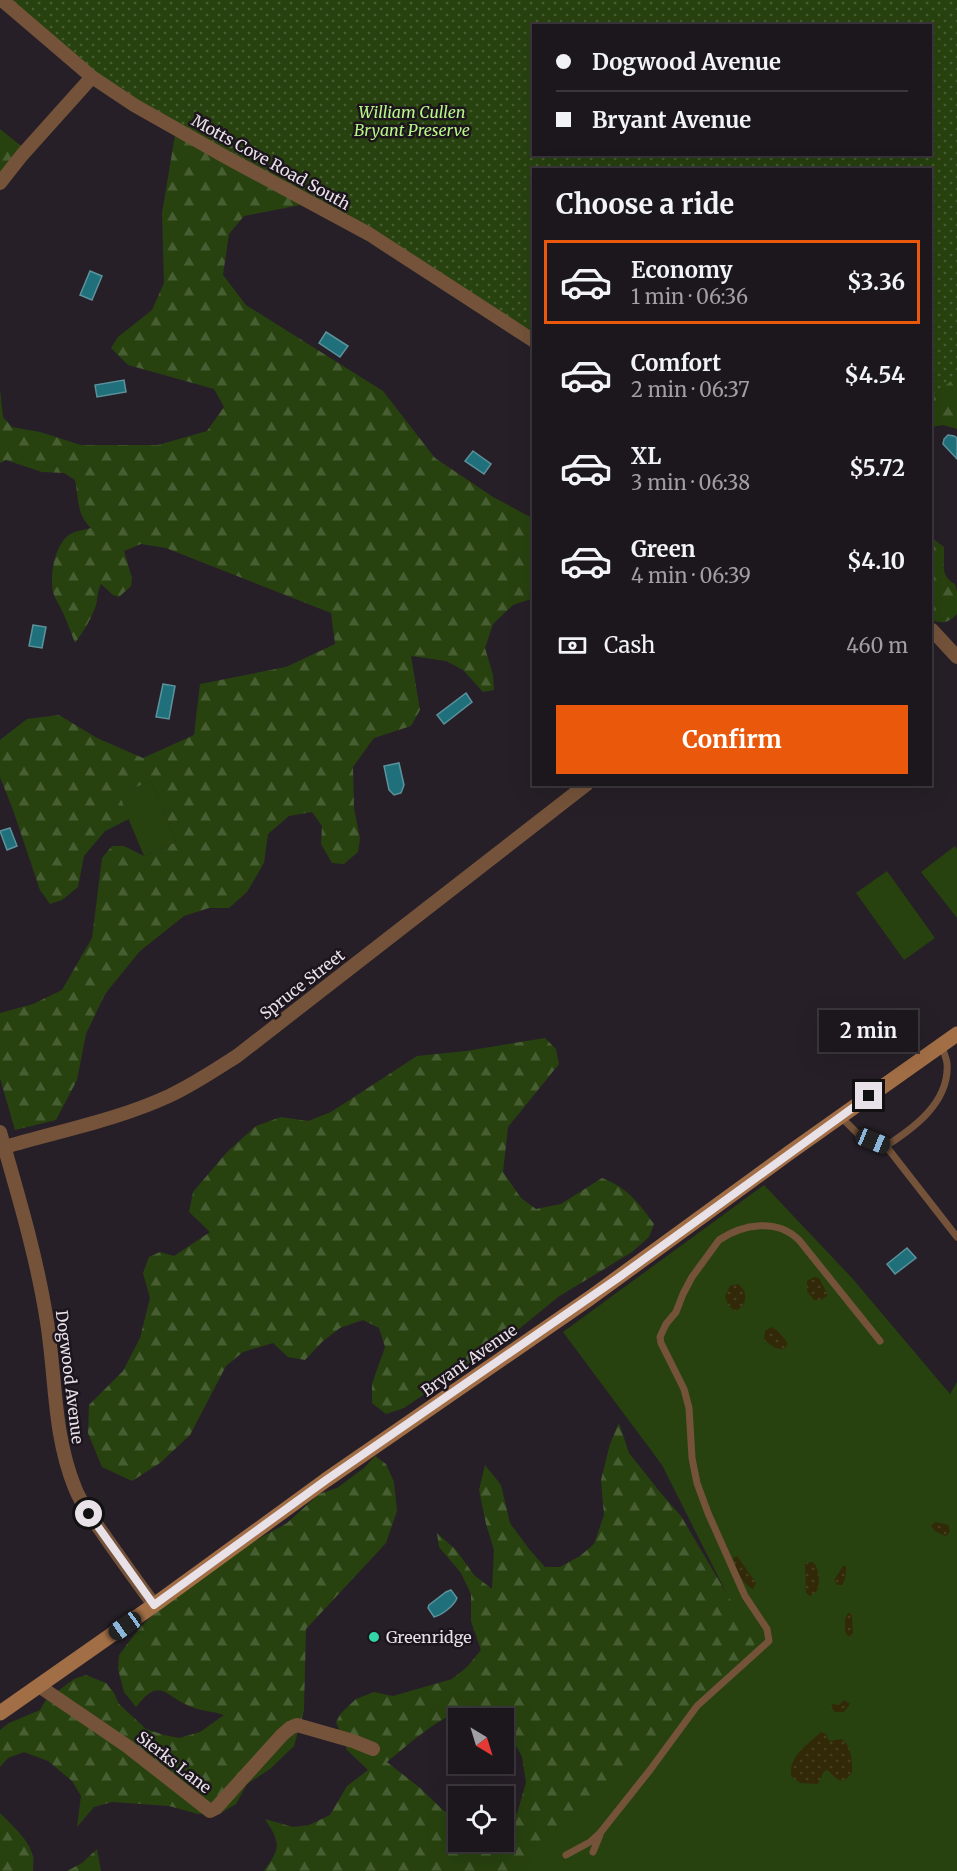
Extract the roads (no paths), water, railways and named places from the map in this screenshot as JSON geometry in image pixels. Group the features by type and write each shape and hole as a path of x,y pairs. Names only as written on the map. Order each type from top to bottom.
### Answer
{"main road":[{"name":"Bryant Avenue","path":"0,1713 326,1480 598,1292 957,1034"}],"street":[{"name":"Motts Cove Road South","path":"2,0 92,77 134,105 369,234 532,340"},
{"path":"0,183 26,150 92,77"},
{"path":"932,630 957,657"},
{"name":"Spruce Street","path":"4,1147 140,1108 208,1075 584,786"},
{"name":"Dogwood Avenue","path":"0,1132 34,1252 48,1326 57,1425 64,1460 76,1491 89,1514 154,1605"},
{"name":"Sierks Lane","path":"39,1686 127,1746 210,1811 216,1808 282,1735 297,1725 373,1749"}],"lane":[{"path":"886,1146 905,1134 927,1115 944,1088 947,1064 942,1045"},
{"path":"840,1116 859,1136 886,1146 957,1237"},
{"path":"566,1856 590,1842 651,1770 697,1706 769,1641 767,1629 745,1596 708,1514 697,1483 692,1458 689,1408 684,1389 661,1343 662,1332 676,1312 692,1276 719,1240 725,1236 760,1225 784,1229 799,1240 880,1341"},
{"path":"593,1852 604,1827"}],"water":[{"path":"90,271 102,276 92,300 80,295"},
{"path":"326,332 348,346 340,357 319,343"},
{"path":"124,380 126,392 97,397 95,385"},
{"path":"948,435 957,438 957,459 943,444"},
{"path":"473,451 491,464 484,474 465,461"},
{"path":"33,625 46,627 42,648 29,646"},
{"path":"163,684 175,686 169,719 156,717"},
{"path":"466,693 472,702 444,724 437,715"},
{"path":"399,763 404,785 401,793 394,795 389,790 384,766"},
{"path":"10,828 17,846 7,850 0,831"},
{"path":"907,1248 916,1258 895,1274 887,1264"},
{"path":"451,1590 457,1598 447,1610 434,1617 428,1608 429,1605"}],"place":[{"name":"Greenridge","path":"374,1637"}],"park label":[{"name":"William Cullen Bryant Preserve","path":"412,121"}]}
